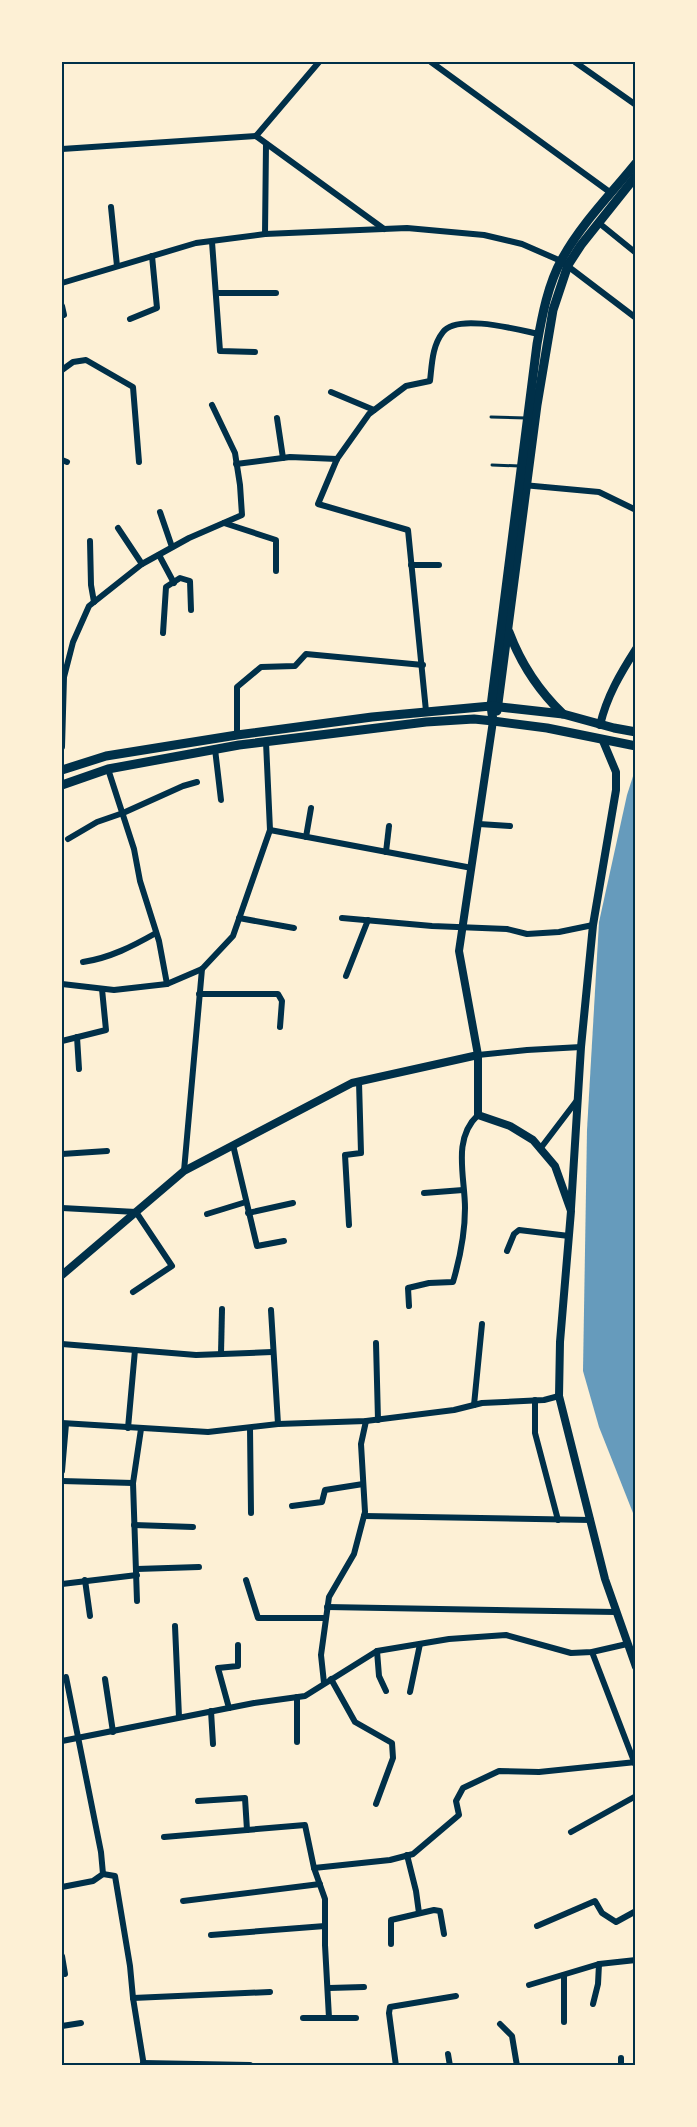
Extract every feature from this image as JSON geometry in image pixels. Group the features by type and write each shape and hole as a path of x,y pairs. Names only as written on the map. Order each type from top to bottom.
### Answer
{"main road":[{"path":"495,706 508,630 528,418 539,334 547,300 574,240 636,163"},
{"path":"493,721 523,485 547,335 564,264 636,176"},
{"path":"508,630 517,654 535,684 563,714"},
{"path":"600,725 615,681 636,649"},
{"path":"62,770 106,756 237,735 426,711 495,706 563,714 600,725 636,732"},
{"path":"62,784 108,769 215,749 426,722 474,719 493,721 547,728 616,744 636,746"}],"street":[{"path":"256,136 319,62"},
{"path":"431,62 611,193"},
{"path":"575,62 636,105"},
{"path":"62,149 256,136 384,229"},
{"path":"265,234 266,144"},
{"path":"111,207 117,266"},
{"path":"599,223 636,253"},
{"path":"62,283 196,243 265,234 407,228 484,235 522,244 564,264 636,318"},
{"path":"212,242 220,351 255,352"},
{"path":"130,319 157,308 152,256"},
{"path":"216,293 276,293"},
{"path":"62,306 64,315"},
{"path":"426,711 408,530 318,504 337,459 369,414 406,386 430,381 433,352 444,330 456,324 489,324 539,334"},
{"path":"62,370 73,363 86,360 133,387 139,462"},
{"path":"331,392 374,410"},
{"path":"62,747 64,677 73,642 89,606 142,564 172,547 242,515 235,453 212,405"},
{"path":"277,418 283,458"},
{"path":"236,464 283,458 337,459"},
{"path":"523,485 599,492 636,510"},
{"path":"160,512 172,547"},
{"path":"223,523 276,540 276,571"},
{"path":"118,528 142,564"},
{"path":"90,541 91,585 94,602"},
{"path":"159,555 174,582"},
{"path":"411,565 439,565"},
{"path":"163,633 166,587 180,578 190,581 191,610"},
{"path":"237,735 237,687 261,667 295,666 306,654 423,665"},
{"path":"478,1115 478,1055 459,951 493,721"},
{"path":"603,741 616,772 616,790 593,925 581,1047 560,1342 559,1396 605,1579 636,1667"},
{"path":"62,984 114,990 167,984 202,969 233,936 270,830 266,742"},
{"path":"215,749 221,800"},
{"path":"108,769 134,849 167,984"},
{"path":"68,839 97,822 197,782"},
{"path":"306,837 311,808"},
{"path":"479,824 510,826"},
{"path":"386,852 389,826"},
{"path":"270,830 472,868"},
{"path":"239,918 294,928"},
{"path":"342,918 432,926 507,929 527,934 559,932 593,925"},
{"path":"346,976 368,920"},
{"path":"83,962 102,960 156,933"},
{"path":"184,1171 202,969"},
{"path":"62,1041 105,1030 102,989"},
{"path":"199,994 278,994 282,1001 280,1027"},
{"path":"77,1037 79,1069"},
{"path":"62,1275 184,1171 352,1083 478,1055 581,1047"},
{"path":"349,1225 345,1155 361,1153 359,1082"},
{"path":"540,1149 578,1098"},
{"path":"478,1115 510,1126 533,1140 555,1166 571,1211"},
{"path":"409,1306 408,1288 429,1282 453,1282 462,1250 465,1208 461,1170 463,1141 468,1123 478,1115"},
{"path":"233,1145 257,1246 284,1241"},
{"path":"62,1154 107,1151"},
{"path":"424,1193 463,1190"},
{"path":"207,1214 246,1202"},
{"path":"248,1213 293,1203"},
{"path":"62,1208 136,1212"},
{"path":"133,1292 172,1266 136,1212"},
{"path":"507,1251 514,1234 519,1230 569,1236"},
{"path":"221,1354 222,1309"},
{"path":"271,1310 278,1424"},
{"path":"474,1405 482,1324"},
{"path":"376,1343 378,1420"},
{"path":"62,1344 196,1355 272,1352"},
{"path":"128,1428 135,1350"},
{"path":"62,1472 64,1423 208,1432 278,1424 378,1420 454,1410 474,1405 559,1396"},
{"path":"535,1400 535,1433 558,1520"},
{"path":"324,1683 321,1655 328,1598 354,1554 364,1516 361,1443 366,1421"},
{"path":"250,1428 251,1513"},
{"path":"137,1601 133,1483 141,1429"},
{"path":"62,1481 133,1483"},
{"path":"292,1506 322,1502 326,1490 363,1484"},
{"path":"364,1516 591,1521"},
{"path":"134,1526 193,1527"},
{"path":"62,1584 137,1572 199,1566"},
{"path":"86,1580 90,1616"},
{"path":"246,1580 258,1618 325,1617"},
{"path":"327,1607 616,1612"},
{"path":"175,1626 179,1717"},
{"path":"62,1741 210,1711 305,1696 377,1651 449,1639 506,1635 571,1653 592,1652 627,1644"},
{"path":"410,1692 420,1644"},
{"path":"229,1708 218,1668 238,1666 238,1645"},
{"path":"377,1651 379,1676 386,1691"},
{"path":"314,1868 390,1860 413,1854 459,1815 456,1801 463,1788 499,1771 538,1772 635,1763 592,1652"},
{"path":"66,1677 80,1737 103,1874"},
{"path":"105,1679 113,1732"},
{"path":"331,1679 355,1722 392,1743 393,1758 376,1804"},
{"path":"297,1697 297,1742"},
{"path":"210,1711 213,1744"},
{"path":"571,1832 636,1796"},
{"path":"198,1801 245,1798 247,1830"},
{"path":"164,1837 305,1825 314,1868 326,1899 329,2018"},
{"path":"407,1856 419,1913"},
{"path":"62,1887 93,1881 103,1874 115,1876 143,2064 249,2065"},
{"path":"183,1901 320,1884"},
{"path":"537,1926 595,1900 602,1912 616,1922 636,1911"},
{"path":"392,1944 391,1920 434,1910 440,1911 444,1934"},
{"path":"211,1935 326,1926"},
{"path":"62,1956 65,1974"},
{"path":"530,1985 599,1964 636,1960"},
{"path":"593,2004 598,1984 599,1964"},
{"path":"564,1975 564,2022"},
{"path":"328,1988 364,1987"},
{"path":"133,1998 270,1992"},
{"path":"396,2066 390,2007 456,1996"},
{"path":"303,2018 356,2018"},
{"path":"62,2026 81,2023"},
{"path":"500,2024 512,2036 517,2066"},
{"path":"448,2055 450,2066"}],"lane":[{"path":"491,417 528,418"},
{"path":"492,465 522,466"}],"water":[{"path":"635,770 635,1518 599,1427 583,1371 587,1130 599,922 627,795"}]}
